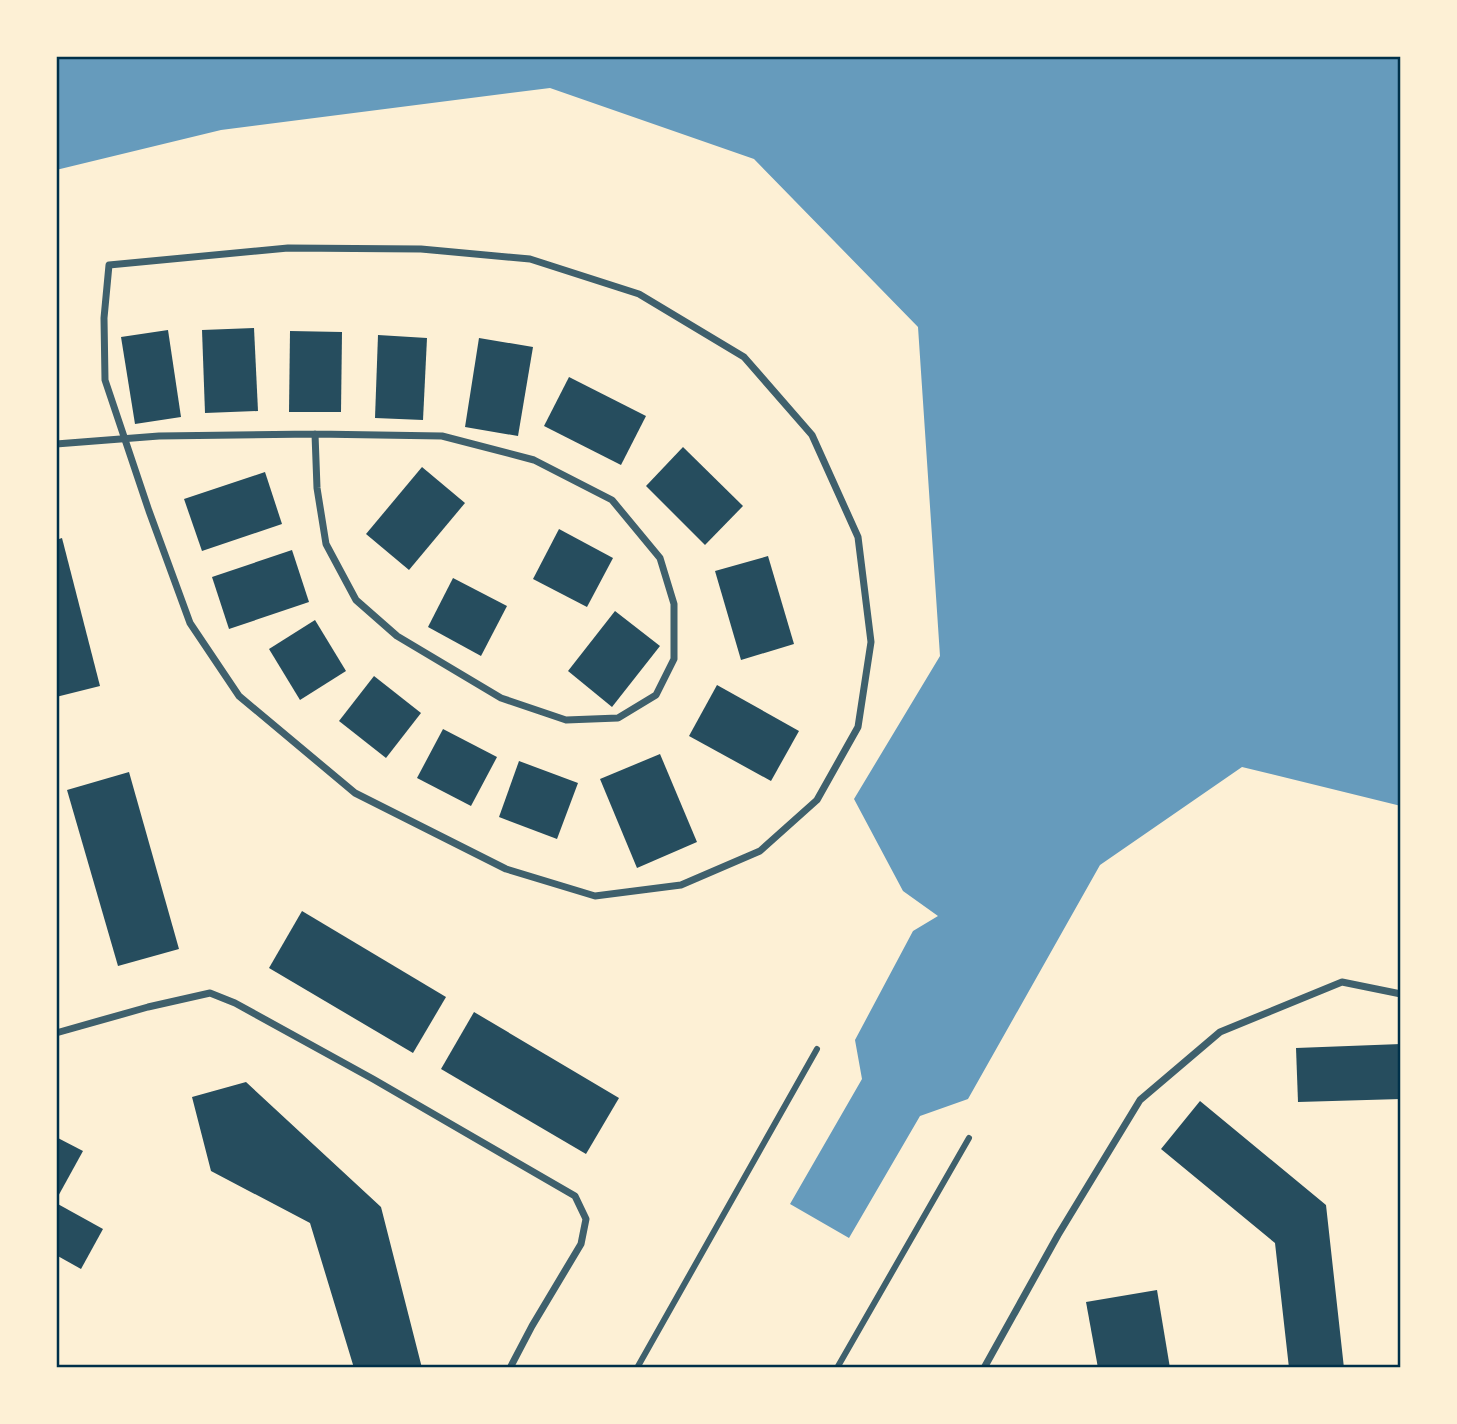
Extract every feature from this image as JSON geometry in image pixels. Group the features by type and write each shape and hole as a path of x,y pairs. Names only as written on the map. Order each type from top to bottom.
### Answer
{"street":[{"path":"288,248 421,249 530,259 639,294 744,357 812,435 858,537 871,642 858,727 817,800 760,851 681,885 595,896 506,869 355,793 239,696 190,623 124,439 105,380 104,318 109,265 288,248"},
{"path":"56,444 172,436 315,434 442,436 534,460 612,500 660,558 674,604 674,659 656,695 618,718 566,720 501,698 397,636 356,600 326,544 317,488 315,434"},
{"path":"985,1368 1058,1235 1140,1100 1220,1032 1342,982 1401,994"},
{"path":"56,1033 210,993 235,1003 373,1079 575,1196 586,1219 581,1244 509,1368"},
{"path":"637,1368 817,1049"},
{"path":"837,1368 969,1138"}],"water":[{"path":"56,56 1401,56 1401,806 1242,767 1100,865 968,1099 920,1116 849,1238 790,1204 862,1079 855,1040 913,931 938,916 903,891 854,799 940,656 918,327 754,159 550,88 221,130 56,170"}],"building":[{"path":"254,328 258,411 205,413 202,330"},
{"path":"168,330 181,417 135,424 121,337"},
{"path":"290,331 342,332 341,412 289,412"},
{"path":"378,335 427,338 423,420 375,418"},
{"path":"479,338 533,347 518,436 465,427"},
{"path":"569,377 646,416 621,465 544,426"},
{"path":"683,447 743,506 705,545 646,486"},
{"path":"422,467 465,503 409,570 366,534"},
{"path":"265,472 282,524 202,551 184,499"},
{"path":"559,529 613,558 587,607 533,579"},
{"path":"62,538 100,686 56,697 56,540"},
{"path":"292,550 309,602 229,629 212,577"},
{"path":"768,556 794,644 741,660 715,571"},
{"path":"453,578 507,606 481,656 428,627"},
{"path":"615,611 660,646 612,707 568,671"},
{"path":"315,620 346,671 300,700 269,649"},
{"path":"374,676 421,713 386,758 339,721"},
{"path":"717,685 799,731 771,781 689,736"},
{"path":"443,729 497,757 471,806 417,778"},
{"path":"660,754 697,842 637,868 600,779"},
{"path":"519,761 578,783 557,839 499,817"},
{"path":"129,772 179,949 118,966 67,790"},
{"path":"302,911 446,997 413,1053 269,968"},
{"path":"474,1012 619,1098 586,1154 441,1069"},
{"path":"1401,1044 1401,1099 1298,1102 1296,1048"},
{"path":"246,1082 381,1207 422,1368 354,1368 310,1223 211,1171 192,1097"},
{"path":"1200,1101 1326,1205 1344,1368 1289,1368 1275,1243 1161,1149"},
{"path":"56,1137 83,1151 56,1200"},
{"path":"56,1203 103,1229 81,1269 56,1255"},
{"path":"1157,1290 1170,1368 1098,1368 1086,1302"}]}
